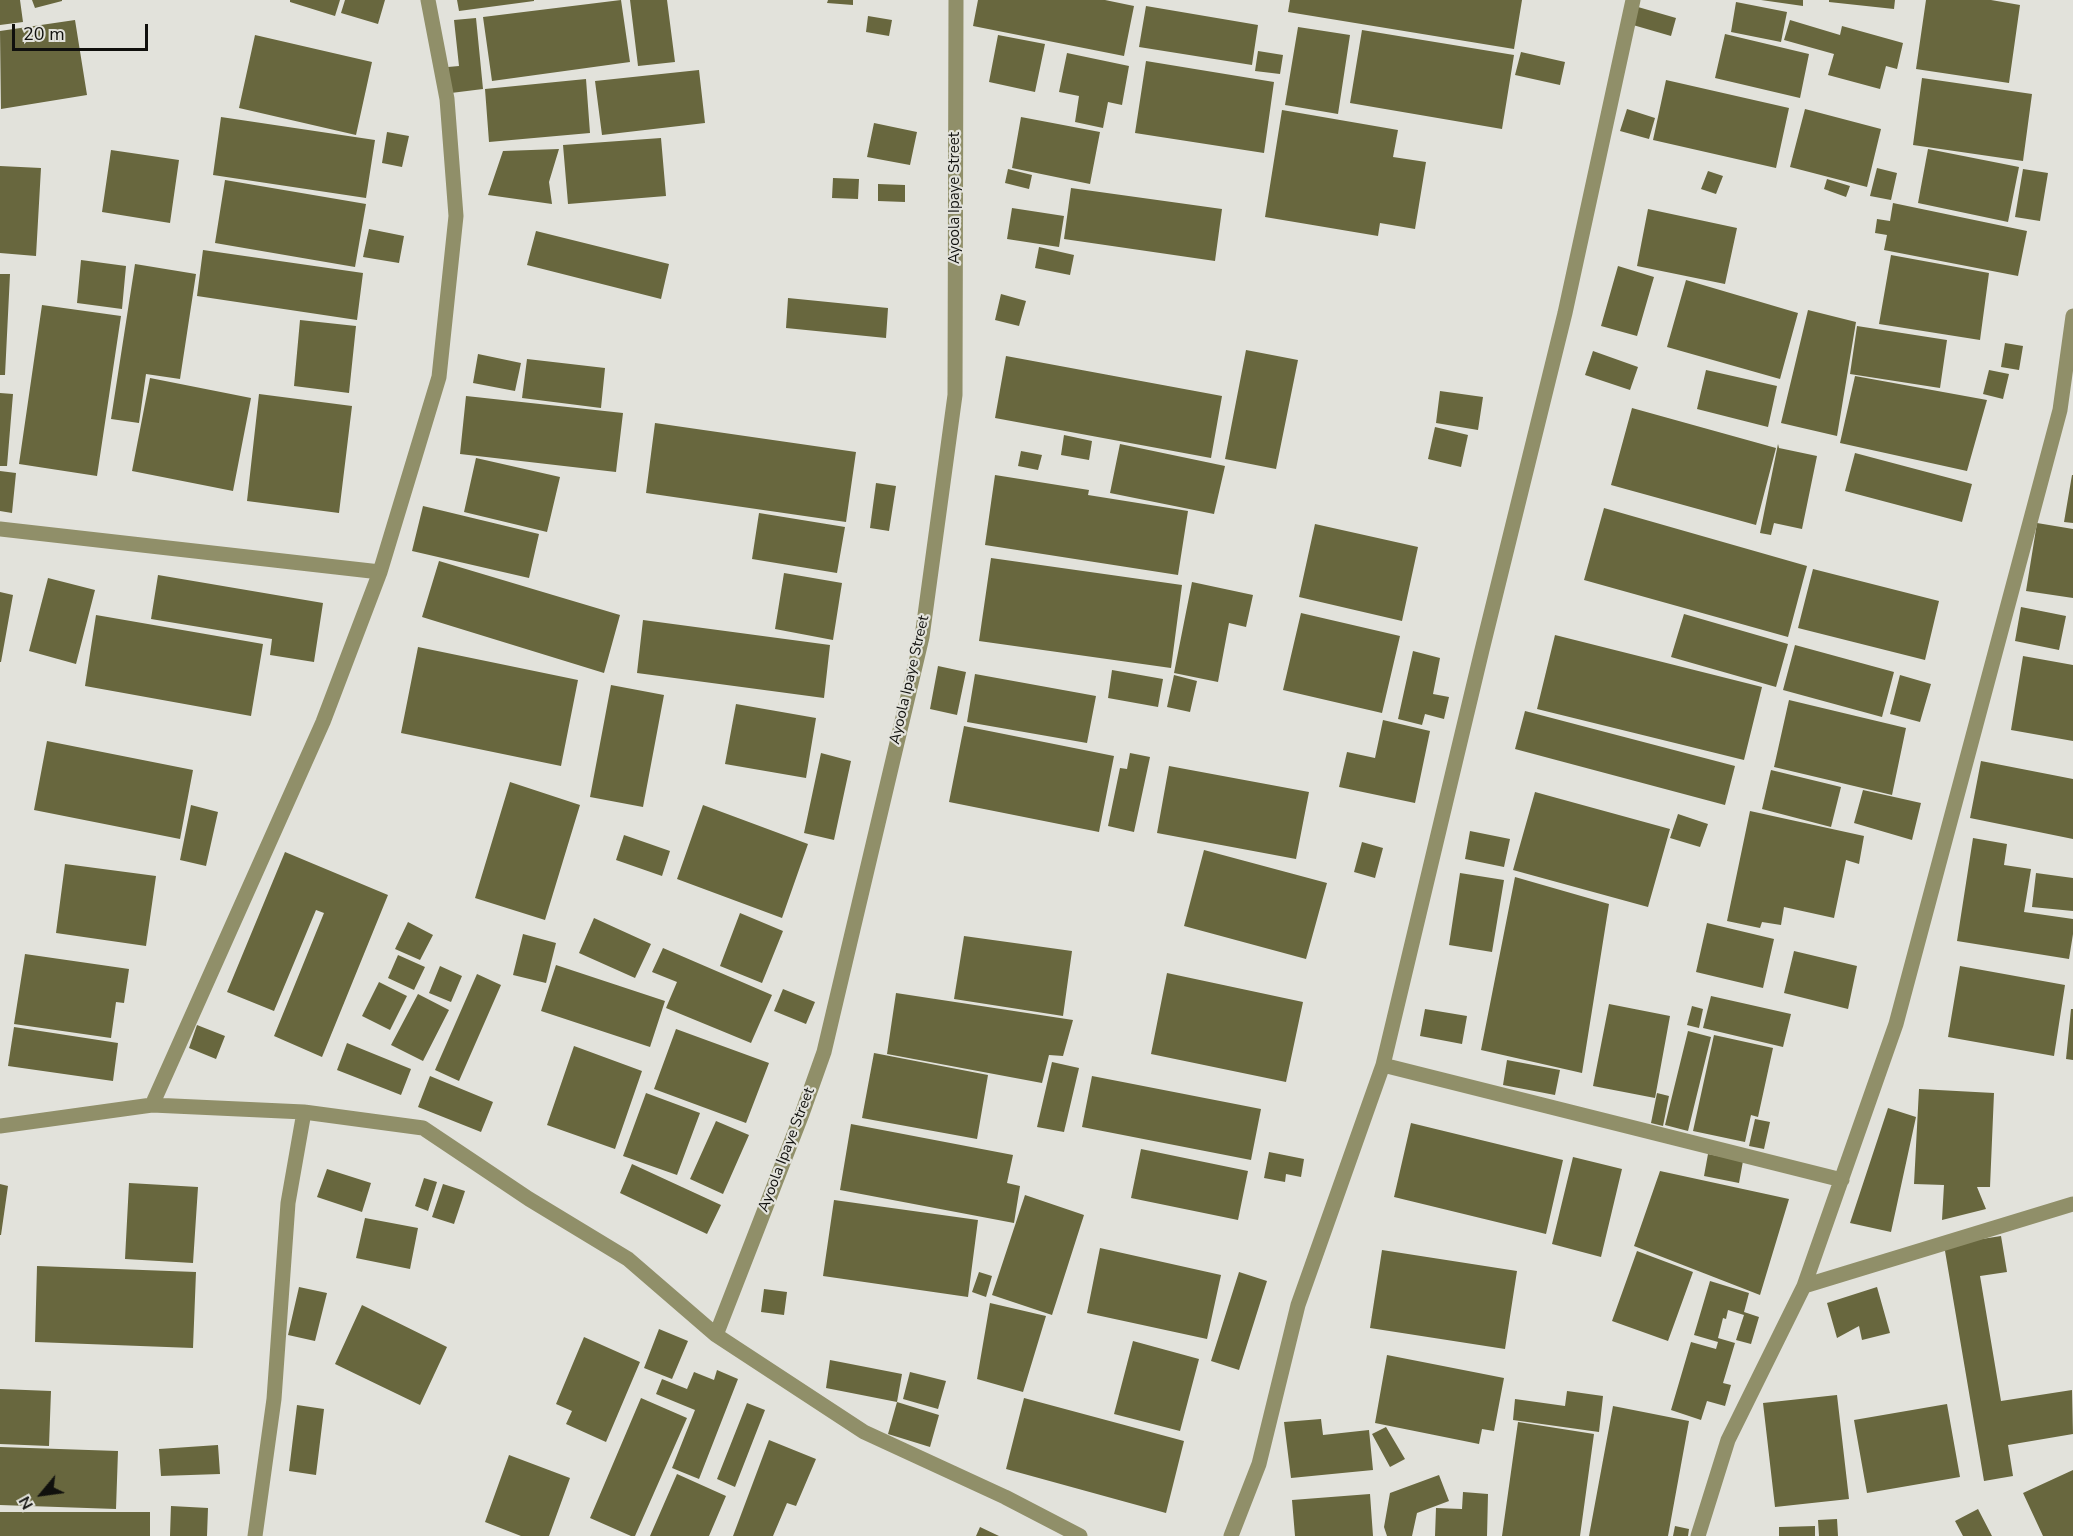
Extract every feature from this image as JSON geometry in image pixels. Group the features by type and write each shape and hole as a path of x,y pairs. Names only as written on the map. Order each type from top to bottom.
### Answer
{"street":[{"path":"152,1105 323,723 380,572 439,377 456,216 447,99 428,0"},
{"name":"Ayoola Ipaye Street","path":"716,1335 824,1052 922,637 955,395 956,0"},
{"path":"1231,1536 1259,1464 1298,1305 1383,1065 1563,324 1633,0"},
{"path":"1698,1536 1728,1440 1804,1286 1896,1024 2066,411 2073,316"},
{"path":"0,529 380,572"},
{"path":"1383,1065 1842,1180"},
{"path":"0,1126 152,1105 304,1112 423,1128 529,1199 628,1259 716,1335 864,1432 1005,1497 1080,1536"},
{"path":"255,1536 274,1400 288,1203 304,1112"},
{"path":"1804,1286 2073,1204"}],"building":[{"path":"0,0 20,0 23,22 0,25"},
{"path":"32,0 62,0 62,1 35,8"},
{"path":"290,0 340,0 335,16 290,2"},
{"path":"345,0 385,0 378,24 341,13"},
{"path":"457,0 534,0 534,1 459,11"},
{"path":"621,0 630,62 492,81 483,17"},
{"path":"630,0 667,0 675,62 638,66"},
{"path":"828,0 853,0 853,5 827,3"},
{"path":"978,0 1105,0 1134,6 1124,56 973,26"},
{"path":"1290,0 1522,0 1514,49 1288,12"},
{"path":"1761,0 1803,0 1803,6"},
{"path":"1829,0 1895,0 1894,9 1829,2"},
{"path":"1926,0 1991,0 2020,5 2009,83 1916,69"},
{"path":"1736,2 1787,12 1781,42 1731,32"},
{"path":"1146,6 1258,25 1252,65 1139,47"},
{"path":"1638,7 1676,18 1671,36 1633,25"},
{"path":"868,16 892,20 889,36 866,32"},
{"path":"476,18 483,89 451,93 448,67 459,66 454,20"},
{"path":"75,20 87,95 1,109 0,31"},
{"path":"1790,20 1840,35 1842,26 1903,43 1897,69 1886,66 1880,89 1828,75 1834,54 1784,40"},
{"path":"1298,27 1350,35 1338,114 1285,105"},
{"path":"1362,30 1514,55 1502,129 1350,103"},
{"path":"1725,34 1809,54 1800,98 1715,78"},
{"path":"255,35 372,62 356,135 239,108"},
{"path":"998,35 1045,44 1035,92 989,82"},
{"path":"1258,51 1283,55 1280,74 1255,71"},
{"path":"1521,52 1565,62 1560,85 1515,75"},
{"path":"1067,53 1129,66 1122,105 1108,102 1103,128 1075,122 1079,96 1059,92"},
{"path":"1146,61 1274,82 1264,153 1135,133"},
{"path":"699,70 705,123 602,135 595,81"},
{"path":"1922,78 2032,94 2023,161 1913,145"},
{"path":"586,79 590,133 489,142 485,89"},
{"path":"1666,80 1789,108 1776,168 1653,140"},
{"path":"1627,109 1655,118 1649,139 1620,131"},
{"path":"1805,109 1881,129 1867,187 1790,167"},
{"path":"1282,110 1398,130 1393,157 1426,162 1415,229 1380,223 1378,236 1265,217"},
{"path":"221,117 375,140 366,198 213,175"},
{"path":"1021,117 1100,132 1090,184 1012,168"},
{"path":"874,123 917,132 910,165 867,157"},
{"path":"387,132 409,136 402,167 382,163"},
{"path":"661,138 666,196 568,204 563,145"},
{"path":"559,149 549,182 552,204 488,195 503,151"},
{"path":"1928,149 2019,167 2008,222 1918,203"},
{"path":"111,150 179,160 170,223 102,212"},
{"path":"0,166 41,168 36,256 0,253"},
{"path":"1877,168 1897,173 1891,200 1870,196"},
{"path":"1008,169 1032,175 1029,189 1005,183"},
{"path":"2023,169 2048,173 2040,221 2015,217"},
{"path":"1708,171 1723,176 1716,194 1701,189"},
{"path":"833,178 859,179 858,199 832,198"},
{"path":"1827,179 1850,186 1846,197 1824,189"},
{"path":"225,180 366,204 355,267 215,243"},
{"path":"878,184 905,185 905,202 878,201"},
{"path":"1071,188 1222,209 1215,261 1064,239"},
{"path":"1893,203 2027,231 2018,276 1884,250 1887,235 1875,233 1877,219 1890,221"},
{"path":"1012,208 1064,216 1059,247 1007,239"},
{"path":"1648,209 1737,228 1725,284 1637,266"},
{"path":"369,229 404,236 399,263 363,257"},
{"path":"536,231 669,264 661,299 527,265"},
{"path":"1039,247 1074,255 1070,275 1035,268"},
{"path":"203,250 363,273 357,320 197,296"},
{"path":"1891,255 1989,273 1980,340 1879,324"},
{"path":"81,260 126,266 122,309 77,303"},
{"path":"135,264 196,274 180,379 146,374 139,423 111,419"},
{"path":"1618,266 1654,277 1637,336 1601,326"},
{"path":"0,274 10,274 5,375 0,375"},
{"path":"1686,280 1798,313 1780,379 1667,347"},
{"path":"1001,294 1026,301 1019,326 995,320"},
{"path":"788,298 888,308 886,338 786,328"},
{"path":"42,305 121,316 97,476 19,464"},
{"path":"1808,310 1856,322 1837,436 1781,423"},
{"path":"300,320 356,326 349,393 294,386"},
{"path":"1857,326 1947,340 1940,388 1850,374"},
{"path":"2005,343 2023,346 2019,370 2001,367"},
{"path":"1246,350 1298,360 1276,469 1225,459"},
{"path":"1593,351 1638,367 1630,390 1585,375"},
{"path":"478,354 521,363 515,391 473,383"},
{"path":"1006,356 1222,396 1211,458 995,418"},
{"path":"527,359 605,368 601,408 522,398"},
{"path":"1706,370 1777,386 1768,427 1697,409"},
{"path":"1989,370 2009,374 2003,399 1983,394"},
{"path":"1855,376 1987,400 1967,471 1840,443"},
{"path":"150,378 251,398 233,491 132,471"},
{"path":"1440,391 1483,397 1478,430 1436,423"},
{"path":"0,393 13,394 7,466 0,466"},
{"path":"259,394 352,406 339,513 247,501"},
{"path":"466,396 623,413 616,472 460,454"},
{"path":"1632,408 1776,448 1756,525 1611,485"},
{"path":"655,423 856,452 846,522 646,493"},
{"path":"1435,427 1468,435 1461,467 1428,459"},
{"path":"1064,435 1092,441 1089,460 1061,455"},
{"path":"1120,444 1225,466 1214,514 1110,493"},
{"path":"1778,444 1779,448 1817,456 1802,529 1774,523 1771,535 1760,533"},
{"path":"1021,451 1042,455 1038,470 1018,466"},
{"path":"1855,453 1972,484 1962,522 1845,491"},
{"path":"476,458 560,477 547,532 464,512"},
{"path":"0,471 16,473 12,513 0,511"},
{"path":"995,475 1089,490 1088,495 1188,511 1178,575 985,545"},
{"path":"2073,475 2073,523 2064,522"},
{"path":"876,483 896,486 889,531 870,528"},
{"path":"423,506 539,534 529,578 412,551"},
{"path":"1604,508 1807,566 1788,637 1584,580"},
{"path":"759,513 845,527 837,573 752,559"},
{"path":"2037,523 2073,529 2073,598 2026,591"},
{"path":"1315,524 1418,547 1402,621 1299,597"},
{"path":"991,558 1182,585 1171,668 979,641"},
{"path":"439,561 620,615 604,673 422,617"},
{"path":"1813,569 1939,601 1925,660 1798,628"},
{"path":"784,573 842,583 833,640 775,629"},
{"path":"158,575 323,603 314,662 270,655 272,639 151,619"},
{"path":"48,578 95,590 76,664 29,651"},
{"path":"1192,582 1253,595 1246,627 1229,623 1218,682 1174,673"},
{"path":"0,592 13,595 1,662 0,662"},
{"path":"2021,607 2066,616 2059,650 2015,641"},
{"path":"1301,613 1400,636 1382,713 1283,690"},
{"path":"1684,614 1788,644 1776,687 1671,657"},
{"path":"96,615 263,644 251,716 85,686"},
{"path":"643,620 830,645 824,698 637,673"},
{"path":"1555,635 1762,687 1744,760 1537,709"},
{"path":"1795,645 1894,672 1882,717 1783,690"},
{"path":"418,647 578,680 561,766 401,733"},
{"path":"1413,651 1440,658 1433,694 1449,697 1444,719 1425,714 1422,725 1398,719"},
{"path":"2023,656 2073,665 2073,741 2011,730"},
{"path":"938,666 966,672 957,715 930,709"},
{"path":"1112,670 1163,679 1158,707 1108,698"},
{"path":"975,674 1096,696 1087,743 967,722"},
{"path":"1174,675 1197,681 1190,712 1167,707"},
{"path":"1900,675 1931,684 1920,722 1890,714"},
{"path":"611,685 664,695 643,807 590,797"},
{"path":"1789,700 1906,728 1892,795 1774,767"},
{"path":"736,704 816,718 806,778 725,764"},
{"path":"1525,711 1735,766 1725,805 1515,749"},
{"path":"1383,720 1430,731 1415,803 1339,787 1347,752 1375,758"},
{"path":"964,726 1114,756 1099,832 949,802"},
{"path":"47,741 193,770 180,839 34,810"},
{"path":"821,753 851,761 834,840 804,833"},
{"path":"1130,753 1150,757 1134,832 1108,826 1120,768 1127,769"},
{"path":"1981,761 2073,779 2073,839 1970,818"},
{"path":"1169,766 1309,792 1296,859 1157,833"},
{"path":"1771,770 1841,787 1831,827 1762,809"},
{"path":"510,782 580,805 545,920 475,898"},
{"path":"1863,790 1921,803 1912,840 1854,823"},
{"path":"1535,792 1670,829 1648,907 1513,870"},
{"path":"191,805 218,812 206,866 180,860"},
{"path":"703,805 808,844 782,918 677,879"},
{"path":"1750,811 1864,836 1859,864 1846,860 1834,918 1784,907 1781,925 1762,922 1760,928 1727,921"},
{"path":"1678,814 1708,824 1700,847 1670,838"},
{"path":"1470,831 1510,839 1504,867 1465,859"},
{"path":"624,835 670,851 662,876 616,860"},
{"path":"1973,838 2007,844 2004,865 2031,869 2024,912 2073,919 2069,959 1957,941"},
{"path":"1362,842 1383,848 1375,878 1354,872"},
{"path":"1204,850 1327,883 1306,959 1184,926"},
{"path":"285,852 388,895 322,1057 274,1036 324,913 316,910 274,1011 227,992"},
{"path":"65,864 156,876 146,946 56,933"},
{"path":"1460,873 1504,880 1492,952 1449,945"},
{"path":"2036,873 2073,878 2073,911 2032,907"},
{"path":"1515,877 1609,904 1582,1073 1481,1050"},
{"path":"740,913 783,931 762,983 720,966"},
{"path":"594,918 651,944 635,978 579,953"},
{"path":"408,922 433,935 420,960 395,949"},
{"path":"1707,923 1774,939 1763,988 1696,972"},
{"path":"523,934 556,943 546,983 513,975"},
{"path":"964,936 1072,951 1063,1016 954,999"},
{"path":"663,948 772,995 751,1043 666,1008 677,982 652,972"},
{"path":"1794,951 1857,966 1848,1009 1784,993"},
{"path":"25,954 129,969 124,1003 116,1002 111,1038 14,1024"},
{"path":"398,955 425,967 414,990 388,978"},
{"path":"556,965 665,1001 650,1047 541,1011"},
{"path":"440,966 462,976 451,1002 429,993"},
{"path":"1960,966 2065,985 2054,1056 1948,1037"},
{"path":"1167,973 1303,1002 1286,1082 1151,1054"},
{"path":"477,974 501,985 459,1081 435,1070"},
{"path":"379,982 407,996 390,1030 362,1016"},
{"path":"783,989 815,1002 806,1024 774,1011"},
{"path":"896,993 1073,1020 1063,1056 1049,1055 1042,1083 887,1054"},
{"path":"418,994 449,1010 423,1061 391,1045"},
{"path":"1711,996 1791,1014 1783,1047 1703,1028"},
{"path":"1609,1004 1670,1016 1655,1098 1593,1086"},
{"path":"1692,1006 1703,1009 1699,1028 1687,1025"},
{"path":"1425,1009 1467,1016 1462,1044 1420,1036"},
{"path":"2071,1009 2073,1009 2073,1060 2066,1059"},
{"path":"197,1025 225,1036 216,1059 189,1048"},
{"path":"14,1027 118,1043 113,1081 8,1066"},
{"path":"676,1029 769,1063 746,1123 654,1089"},
{"path":"1688,1031 1711,1037 1688,1131 1665,1125"},
{"path":"1714,1035 1773,1048 1758,1117 1751,1115 1745,1142 1693,1131"},
{"path":"347,1043 411,1069 401,1095 337,1070"},
{"path":"574,1046 642,1071 615,1149 547,1125"},
{"path":"874,1053 988,1075 977,1139 862,1118"},
{"path":"1507,1060 1560,1070 1555,1095 1503,1085"},
{"path":"1052,1062 1079,1068 1064,1132 1037,1127"},
{"path":"430,1076 493,1102 481,1132 418,1107"},
{"path":"1092,1076 1261,1109 1251,1160 1082,1127"},
{"path":"1919,1089 1994,1093 1990,1187 1977,1187 1986,1209 1942,1220 1944,1185 1914,1184"},
{"path":"646,1093 700,1113 677,1175 623,1156"},
{"path":"1657,1093 1669,1096 1663,1126 1651,1123"},
{"path":"1888,1108 1916,1117 1891,1232 1850,1223"},
{"path":"1755,1119 1770,1122 1764,1149 1749,1146"},
{"path":"716,1121 749,1135 723,1194 690,1179"},
{"path":"1411,1123 1563,1160 1546,1234 1394,1197"},
{"path":"851,1124 1013,1155 1007,1183 1020,1186 1014,1223 840,1190"},
{"path":"1141,1149 1248,1171 1238,1220 1131,1198"},
{"path":"1269,1152 1304,1159 1301,1177 1286,1174 1285,1182 1264,1178"},
{"path":"1708,1154 1743,1161 1739,1183 1704,1176"},
{"path":"1573,1157 1622,1169 1601,1257 1552,1244"},
{"path":"632,1164 721,1205 707,1234 620,1193"},
{"path":"327,1169 371,1183 362,1212 317,1197"},
{"path":"1660,1171 1789,1199 1760,1295 1634,1246"},
{"path":"424,1178 437,1182 428,1211 415,1206"},
{"path":"129,1183 198,1187 193,1263 125,1259"},
{"path":"0,1184 8,1186 1,1235 0,1235"},
{"path":"443,1184 465,1191 454,1224 432,1217"},
{"path":"1025,1195 1084,1215 1052,1315 992,1295"},
{"path":"834,1200 978,1220 968,1297 823,1276"},
{"path":"365,1218 418,1228 410,1269 356,1258"},
{"path":"2001,1236 2007,1272 1980,1276 2001,1401 2072,1390 2073,1434 2008,1445 2013,1476 1984,1481 1944,1245"},
{"path":"1100,1248 1221,1275 1207,1339 1087,1313"},
{"path":"1382,1250 1517,1271 1505,1349 1370,1328"},
{"path":"1637,1251 1693,1272 1668,1341 1612,1321"},
{"path":"37,1266 196,1272 193,1348 35,1342"},
{"path":"979,1272 992,1276 986,1297 972,1292"},
{"path":"1239,1272 1267,1281 1239,1370 1211,1361"},
{"path":"1710,1281 1749,1293 1744,1312 1759,1317 1751,1344 1736,1340 1744,1315 1728,1310 1726,1319 1723,1318 1718,1338 1735,1343 1723,1383 1731,1385 1725,1406 1707,1401 1701,1420 1671,1410 1691,1342 1716,1349 1718,1342 1694,1335"},
{"path":"299,1287 327,1293 315,1341 288,1335"},
{"path":"1877,1287 1890,1333 1862,1340 1859,1326 1837,1338 1827,1303"},
{"path":"764,1289 787,1292 784,1315 761,1312"},
{"path":"990,1303 1046,1316 1023,1392 977,1379"},
{"path":"362,1305 447,1347 420,1405 335,1364"},
{"path":"659,1329 688,1341 672,1379 644,1368"},
{"path":"584,1337 640,1362 606,1442 566,1424 572,1411 556,1404"},
{"path":"1133,1341 1199,1359 1180,1431 1114,1414"},
{"path":"1387,1355 1504,1378 1494,1431 1482,1429 1479,1444 1375,1423"},
{"path":"830,1360 902,1374 897,1402 826,1388"},
{"path":"717,1370 738,1379 699,1479 672,1468 695,1410 656,1394 662,1379 687,1389 694,1372 714,1380"},
{"path":"910,1372 946,1381 938,1409 903,1399"},
{"path":"0,1389 51,1391 49,1446 0,1444"},
{"path":"1567,1391 1603,1396 1599,1432 1513,1420 1515,1399 1565,1406"},
{"path":"1837,1395 1849,1499 1775,1507 1763,1403"},
{"path":"641,1398 687,1418 635,1536 631,1536 590,1518"},
{"path":"1024,1398 1184,1441 1166,1513 1006,1469"},
{"path":"897,1402 939,1415 930,1447 888,1434"},
{"path":"747,1403 765,1410 735,1487 717,1479"},
{"path":"1947,1404 1960,1477 1867,1493 1854,1420"},
{"path":"297,1405 324,1409 316,1475 289,1471"},
{"path":"1613,1406 1689,1421 1668,1536 1589,1536"},
{"path":"1321,1419 1323,1435 1369,1430 1373,1470 1291,1478 1284,1422"},
{"path":"1518,1422 1594,1434 1580,1536 1502,1536"},
{"path":"1386,1427 1405,1459 1390,1467 1372,1434"},
{"path":"769,1440 816,1459 796,1506 787,1503 773,1536 733,1536"},
{"path":"218,1445 220,1474 161,1476 159,1449"},
{"path":"0,1447 118,1451 116,1509 0,1505"},
{"path":"509,1455 570,1478 549,1536 521,1536 485,1522"},
{"path":"2073,1470 2073,1536 2043,1536 2023,1493"},
{"path":"677,1474 726,1496 709,1536 650,1536"},
{"path":"1439,1475 1449,1501 1417,1513 1412,1536 1387,1536 1384,1527 1390,1493"},
{"path":"1463,1492 1488,1494 1487,1536 1435,1536 1436,1508 1462,1509"},
{"path":"1370,1494 1373,1536 1295,1536 1292,1500"},
{"path":"171,1506 208,1508 207,1536 170,1536"},
{"path":"1978,1509 1992,1536 1963,1536 1955,1521"},
{"path":"0,1512 150,1512 150,1536 0,1536"},
{"path":"1837,1519 1838,1536 1819,1536 1818,1520"},
{"path":"1675,1526 1689,1529 1688,1536 1673,1536"},
{"path":"1815,1526 1815,1536 1779,1536 1779,1527"},
{"path":"980,1527 999,1536 976,1536"}]}
